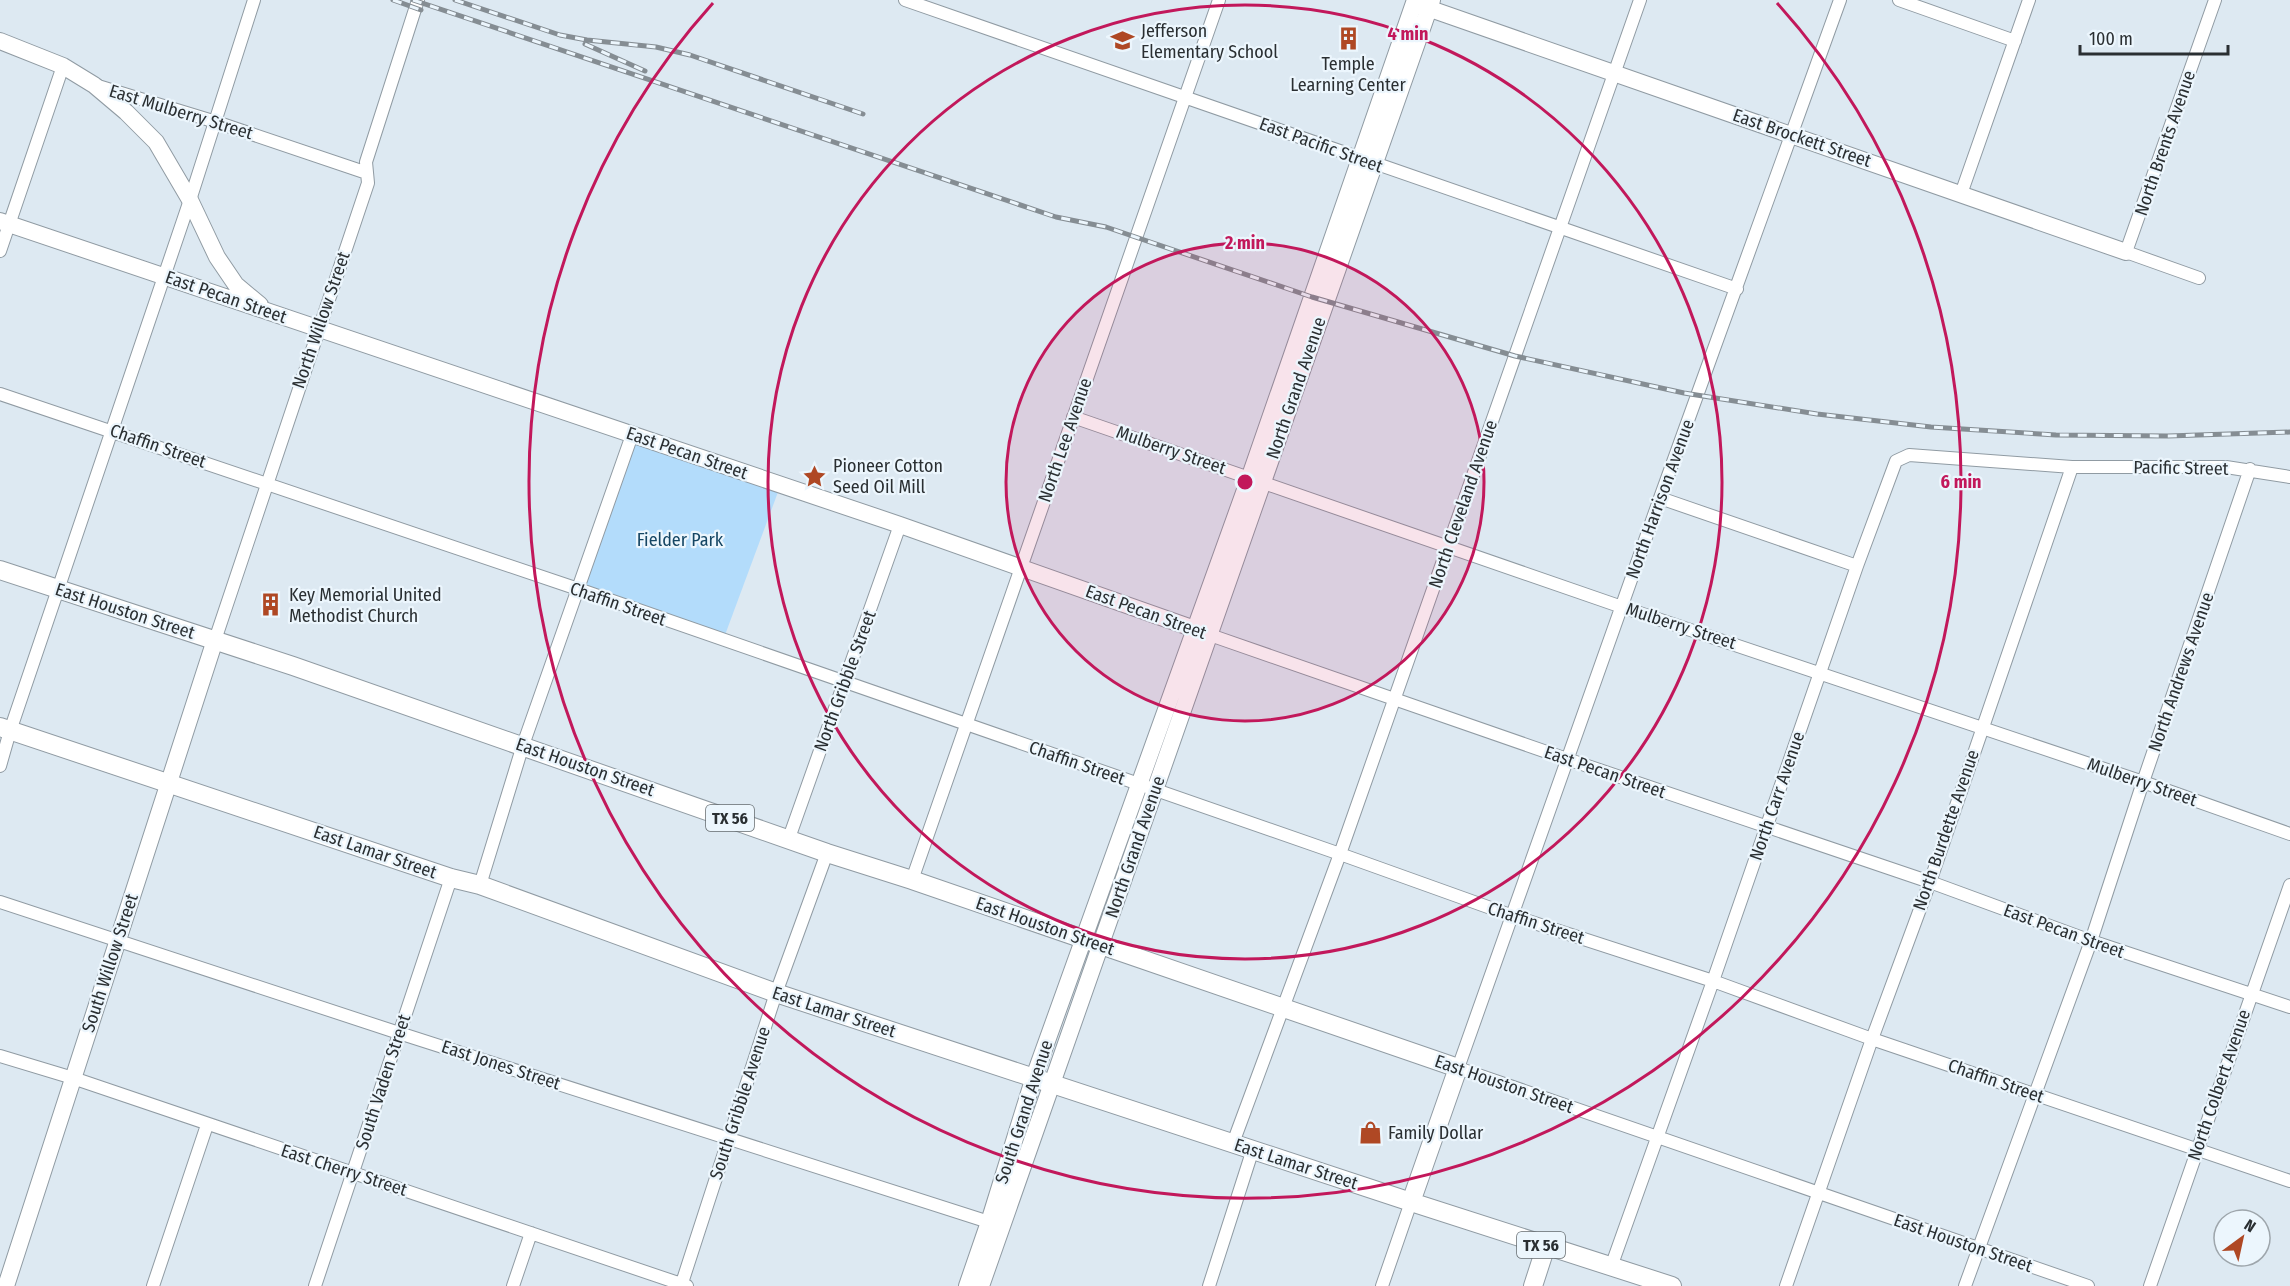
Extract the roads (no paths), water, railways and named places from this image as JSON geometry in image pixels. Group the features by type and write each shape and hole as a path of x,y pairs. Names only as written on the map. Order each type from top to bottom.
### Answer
{"main road":[{"name":"East Houston Street","path":"0,570 215,640 523,745 827,853 912,880 1458,1068"},
{"name":"East Lamar Street","path":"5,729 451,878 480,885 776,993 1672,1286"},
{"path":"1411,1202 1458,1068"},
{"path":"1425,1164 1428,1193 1436,1203 1456,1217"},
{"path":"1533,1286 1546,1246"}],"street":[{"path":"0,766 5,729 57,590 112,430 216,122 254,0"},
{"name":"North Willow Street","path":"215,640 368,183 366,162 418,0"},
{"name":"East Pacific Street","path":"905,0 1737,290"},
{"name":"North Lee Avenue","path":"912,880 1219,0"},
{"name":"North Cleveland Avenue","path":"1233,1143 1285,1008 1395,700 1640,0"},
{"name":"North Harrison Avenue","path":"1458,1068 1840,0"},
{"path":"1899,0 2014,41"},
{"path":"1961,194 2029,0"},
{"name":"North Brents Avenue","path":"2126,252 2215,0"},
{"name":"East Brockett Street","path":"1419,2 2199,278"},
{"name":"North Grand Avenue","path":"1093,943 1368,161 1419,2"},
{"name":"East Mulberry Street","path":"0,42 63,66 94,85 216,122 367,173"},
{"path":"0,251 5,223 63,66"},
{"path":"94,85 156,142 190,200 217,257 236,285 266,310"},
{"name":"East Pecan Street","path":"5,223 900,525 1395,700 1930,882 2091,941 2290,1007"},
{"name":"Chaffin Street","path":"0,394 112,430 578,590 1513,916 1713,981 1872,1039 2290,1181"},
{"name":"Mulberry Street","path":"1073,417 2290,834"},
{"path":"480,885 523,745 632,435"},
{"name":"Pacific Street","path":"1900,457 1909,455 2072,467 2226,467 2290,477"},
{"name":"North Carr Avenue","path":"1611,1267 1892,467 1900,457"},
{"name":"North Burdette Avenue","path":"1786,1286 1872,1039 1930,882 1981,727 2072,467"},
{"name":"North Andrews Avenue","path":"1965,1286 2091,941 2250,470"},
{"path":"1660,498 1857,566"},
{"name":"North Gribble Street","path":"789,838 900,525"},
{"name":"South Willow Street","path":"6,1286 215,640"},
{"name":"South Gribble Avenue","path":"683,1285 727,1138 827,853"},
{"name":"South Vaden Street","path":"315,1286 451,878"},
{"name":"North Colbert Avenue","path":"2150,1286 2290,885"},
{"name":"East Jones Street","path":"0,902 399,1033 996,1224"},
{"name":"South Grand Avenue","path":"981,1286 1023,1110 1034,1077 1093,943"},
{"name":"South Grand Avenue","path":"967,1286 996,1224 1041,1116 1093,943"},
{"name":"East Cherry Street","path":"0,1056 73,1078 683,1285"},
{"name":"East Houston Street","path":"1458,1068 2088,1286"},
{"path":"1023,1110 1041,1116"},
{"path":"153,1286 207,1125"},
{"path":"1209,1286 1253,1149"},
{"path":"1382,1286 1411,1202"},
{"path":"513,1286 531,1233"}],"railway":[{"path":"393,0 421,10"},
{"path":"413,0 1056,217 1106,227 1312,297 1515,356 1684,393 1817,414 1931,427 2056,435 2168,436 2290,432"},
{"path":"455,0 560,35 656,47 690,55 863,114"},
{"path":"585,44 645,71"}],"place":[{"name":"Temple Learning Center","path":"1348,38"},
{"name":"Jefferson Elementary School","path":"1123,41"},
{"name":"Pioneer Cotton Seed Oil Mill","path":"815,476"},
{"name":"Key Memorial United Methodist Church","path":"271,605"},
{"name":"Family Dollar","path":"1370,1133"}],"park label":[{"name":"Fielder Park","path":"680,540"}]}
